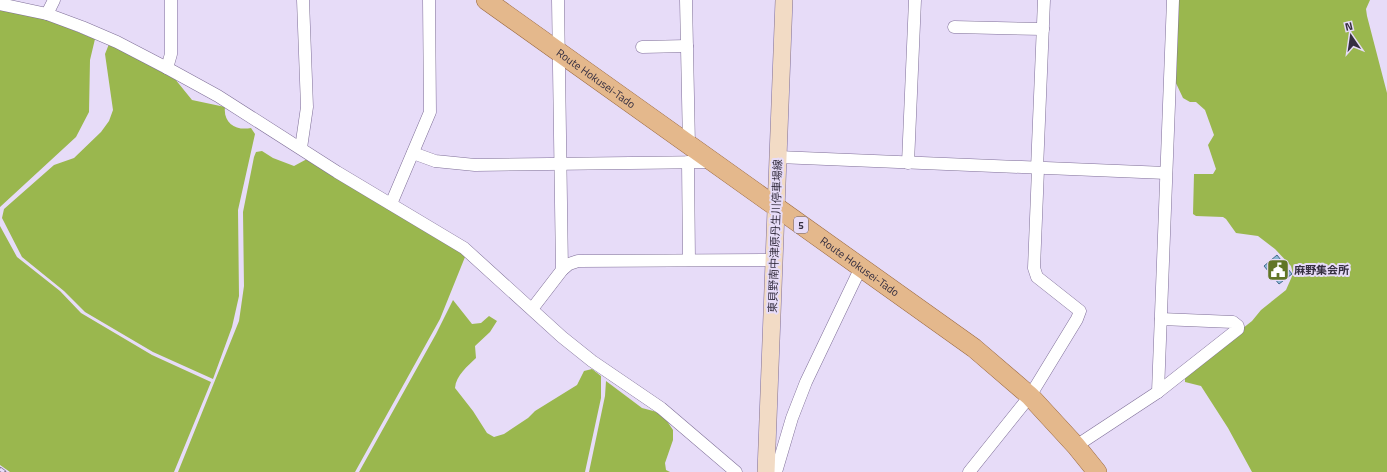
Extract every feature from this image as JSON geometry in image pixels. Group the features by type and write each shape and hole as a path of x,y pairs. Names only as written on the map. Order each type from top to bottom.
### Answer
{"main road":[{"name":"Route Hokusei-Tado","path":"486,0 559,52 688,154 713,162 974,348 1030,396 1076,446 1097,472"},
{"name":"東貝野南中津原丹生川停車場線","path":"766,472 784,0"}],"street":[{"path":"47,14 54,0"},
{"path":"167,68 171,54 171,0"},
{"path":"301,148 307,107 303,0"},
{"path":"391,204 430,112 429,0"},
{"path":"558,0 562,270"},
{"path":"686,0 689,260"},
{"path":"908,163 914,0"},
{"path":"969,472 1030,396 1077,319 1080,311 1037,277 1034,268 1044,0"},
{"path":"1158,392 1173,0"},
{"path":"0,4 47,14 117,42 167,68 218,96 337,172 464,248 592,361 661,408 736,472"},
{"path":"954,27 1043,29"},
{"path":"642,47 687,46"},
{"path":"413,153 435,161 452,164 560,164 688,154"},
{"path":"778,157 1037,169 1166,173"},
{"path":"532,309 562,270 569,264 578,261 774,260"},
{"path":"776,472 792,418 806,382 861,267"},
{"path":"1076,446 1158,392 1202,359 1238,329 1238,326 1233,322 1161,319"}],"green space":[{"path":"1176,0 1370,0 1366,9 1367,16 1387,93 1387,472 1252,472 1228,428 1201,386 1185,382 1185,374 1252,321 1261,310 1286,290 1293,274 1291,266 1275,249 1258,236 1236,233 1223,217 1196,216 1193,214 1194,174 1213,174 1216,169 1208,145 1214,135 1205,110 1196,102 1190,102 1183,98 1174,79"},
{"path":"0,8 51,21 95,39 90,60 89,112 76,137 0,207"},
{"path":"109,44 175,79 192,100 225,107 226,117 232,125 245,129 251,128 255,134 238,210 239,296 232,327 213,379 153,352 85,312 64,291 22,257 2,218 4,209 54,165 74,158 101,132 109,121 113,110 105,54"},
{"path":"262,151 273,158 294,166 307,159 461,252 465,257 440,319 355,472 178,472 239,321 244,286 243,212 254,157 256,152"},
{"path":"0,226 17,257 60,291 81,313 152,355 211,382 174,472 10,472 0,465"},
{"path":"453,300 472,324 481,323 489,316 497,321 490,332 475,346 476,358 460,375 455,388 473,411 487,433 494,437 504,434 528,418 535,411 577,385 584,371 592,369 601,376 601,398 585,472 359,472 436,334"},
{"path":"606,381 642,408 657,412 667,421 673,430 673,440 665,463 666,470 670,472 589,472 605,396"}],"building":[{"name":"麻野集会所","path":"1277,255 1292,274 1279,284 1264,266"}],"railway":[{"path":"0,469 4,472"}],"place":[{"name":"麻野集会所","path":"1278,270"}]}
